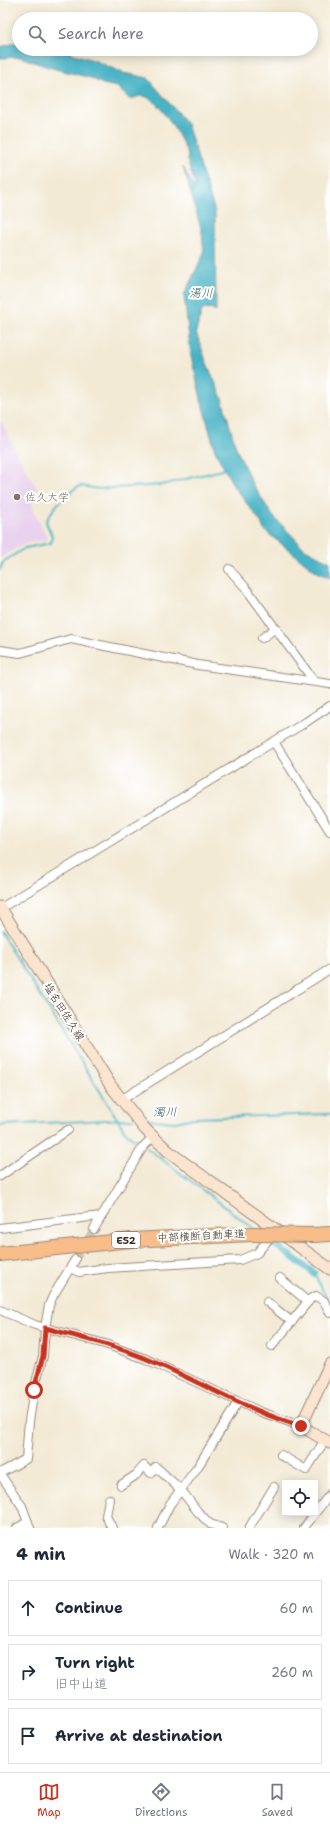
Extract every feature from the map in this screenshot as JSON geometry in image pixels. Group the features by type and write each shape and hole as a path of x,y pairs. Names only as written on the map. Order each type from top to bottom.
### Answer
{"highway":[{"name":"中部横断自動車道","path":"0,1254 131,1240 252,1234 330,1234"}],"main road":[{"name":"塩名田佐久線","path":"0,908 89,1052 132,1114 146,1139"},
{"path":"146,1139 168,1151 330,1269"},
{"path":"328,1441 301,1426 330,1364"}],"street":[{"path":"229,569 246,587 314,681"},
{"path":"262,638 276,628"},
{"path":"0,650 20,653 71,639 198,665 330,684"},
{"path":"0,908 274,742 330,706"},
{"path":"274,742 330,831"},
{"path":"121,1100 330,969"},
{"path":"0,1176 68,1130"},
{"path":"94,1229 146,1139"},
{"path":"0,1228 90,1217 95,1217 99,1220"},
{"path":"70,1268 79,1272 108,1268 240,1260 257,1252 276,1230"},
{"path":"17,1528 29,1525 22,1506 0,1474 26,1459 29,1421 34,1390 43,1356 45,1328 49,1305 75,1260"},
{"path":"280,1278 308,1302"},
{"path":"272,1346 308,1302 316,1296 320,1297 330,1312"},
{"path":"267,1302 292,1322"},
{"path":"0,1310 45,1328 104,1344 146,1359 261,1412 301,1426"},
{"path":"158,1528 166,1511 197,1468 238,1402"},
{"path":"281,1455 306,1470 328,1441"},
{"path":"121,1485 136,1475 144,1466 151,1473 156,1468 181,1490 208,1526 222,1528"},
{"path":"249,1528 274,1487"},
{"path":"318,1509 330,1494"},
{"path":"109,1499 106,1516 112,1528"},
{"path":"304,1528 313,1516"}],"shaded area":[{"name":"佐久大学","path":"0,419 19,458 37,488 32,506 47,539 44,541 33,541 24,544 0,558"}],"water":[{"name":"湯川","path":"12,44 12,56 81,56 123,73 148,78 187,124 215,212 216,312 211,308 202,310 196,332 206,361 222,398 236,448 252,483 272,515 305,549 330,562 330,578 317,572 264,530 261,522 234,487 215,451 191,356 184,295 204,253 202,232 183,167 193,186 195,185 187,160 188,155 170,121 164,112 151,99 140,96 129,99 117,87 103,84 91,78 48,67 20,57 0,58 0,47"}],"waterway":[{"path":"0,570 3,562 25,548 51,543 52,536 46,522 55,507 77,487 81,486 99,489 162,485 226,469"},
{"path":"0,931 126,1133 143,1145"},
{"name":"濁川","path":"143,1119 175,1122 194,1118 330,1114"},
{"name":"濁川","path":"0,1125 133,1119"},
{"path":"147,1148 253,1228"},
{"path":"270,1241 314,1273"},
{"path":"314,1273 327,1299"}],"tunnel":[{"path":"75,1260 94,1229"}],"place":[{"name":"佐久大学","path":"17,497"}],"route":[{"path":"34,1390 45,1346 45,1328 104,1344 146,1359 261,1412 301,1426"}]}
